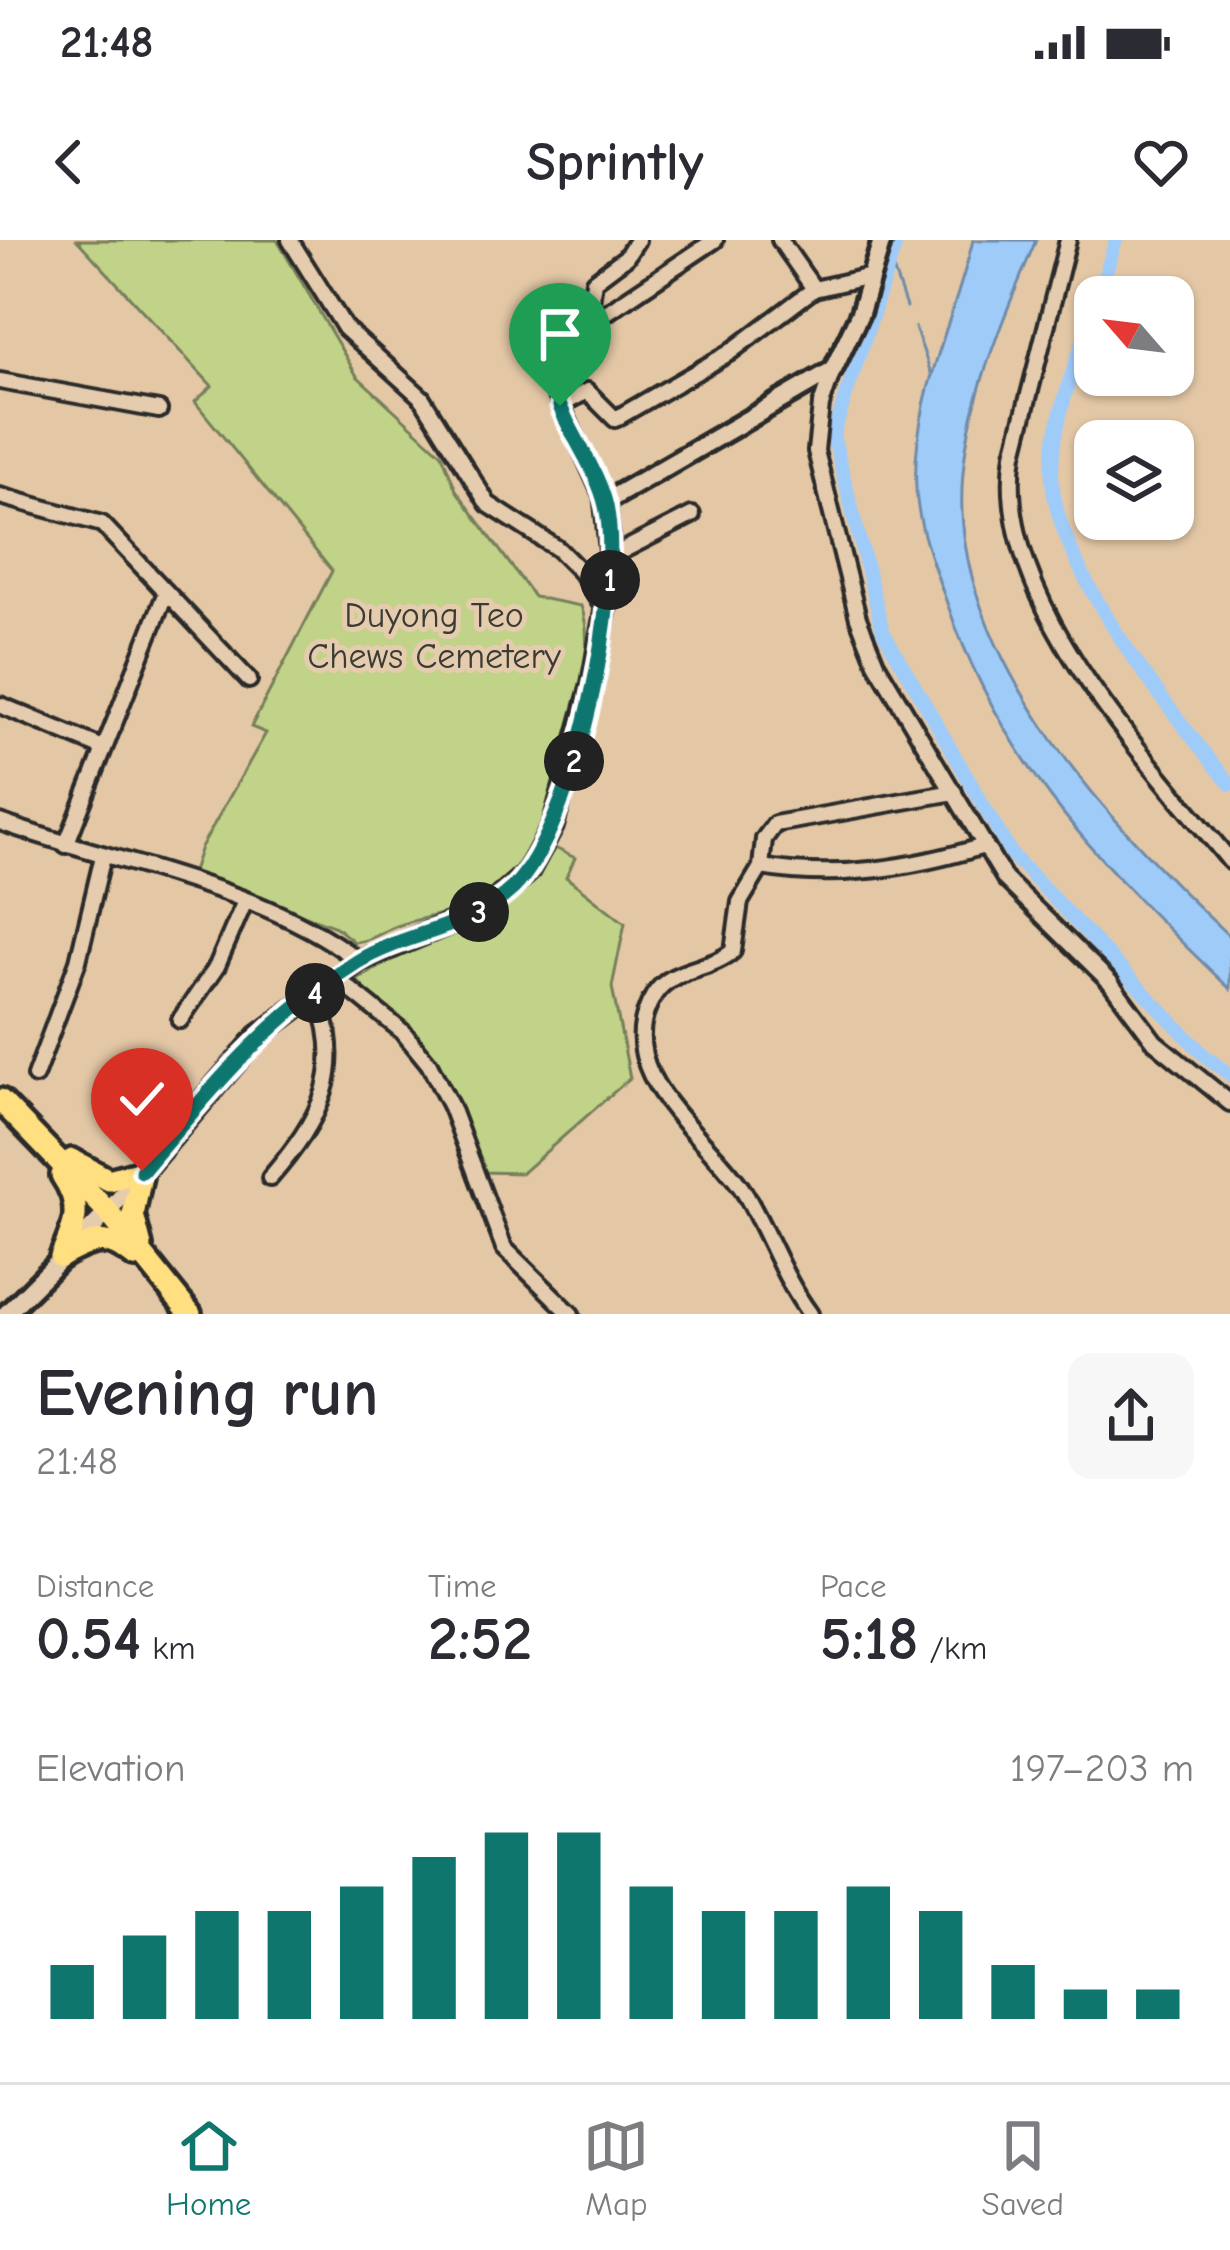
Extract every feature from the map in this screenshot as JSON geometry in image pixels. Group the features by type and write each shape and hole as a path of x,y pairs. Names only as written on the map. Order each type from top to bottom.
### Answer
{"main road":[{"path":"0,1100 108,1211 190,1314"},
{"path":"32,1130 94,1176 124,1179 142,1171"},
{"path":"32,1130 75,1194 76,1224 61,1257"},
{"path":"142,1171 133,1226 145,1257"},
{"path":"61,1257 88,1241 115,1241 163,1280"}],"street":[{"path":"290,240 345,328 422,398 488,504 558,549 581,572 604,609"},
{"path":"587,328 594,281 626,257 638,240"},
{"path":"6,1314 108,1211 258,1036 359,961 487,908 528,872 553,826 572,770 610,555 605,502 560,406 548,376 548,360 553,349 619,300 715,240"},
{"path":"780,240 814,289"},
{"path":"882,240 821,405 816,451 858,618 876,663 984,846 1020,897 1110,982 1155,1042 1230,1102"},
{"path":"1068,240 1029,379 1010,476 1018,547 1038,594 1080,665 1230,861"},
{"path":"560,406 587,391 615,419 729,353 814,289 871,276"},
{"path":"605,502 833,370"},
{"path":"0,381 159,410"},
{"path":"0,496 102,524 249,680"},
{"path":"581,572 692,515"},
{"path":"66,845 166,592"},
{"path":"0,705 103,748"},
{"path":"810,1314 775,1258 742,1189 665,1103 648,1069 646,1023 655,993 666,981 733,952 740,902 761,868 764,838 782,820 954,792"},
{"path":"1,825 245,902 318,933 359,961"},
{"path":"761,868 831,876 938,860 984,846"},
{"path":"35,1076 78,962 103,856"},
{"path":"181,1020 217,966 245,902"},
{"path":"336,978 403,1032 429,1064 452,1106 504,1248 571,1314"},
{"path":"270,1178 308,1133 321,1107 329,1028 316,992"}],"green space":[{"name":"Duyong Teo Chews Cemetery","path":"77,240 277,240 357,376 442,454 456,490 534,597 581,606 587,635 584,665 542,823 517,866 477,900 354,942 336,927 192,874 201,847 266,733 251,727 332,571 195,402 212,386"},
{"path":"555,848 575,858 566,877 625,923 612,987 630,1078 522,1173 481,1172 453,1093 433,1056 406,1023 357,980 489,916 534,877"}],"water":[{"path":"973,240 1036,240 984,373 967,442 962,512 971,573 991,632 1020,690 1098,799 1230,937 1230,989 1101,859 1029,767 971,663 932,561 916,489 920,425"}],"waterway":[{"path":"897,240 833,435 883,631 1012,855 1205,1056 1230,1075"},
{"path":"1105,276 1116,240"},
{"path":"890,260 906,307"},
{"path":"915,327 932,376"},
{"path":"1074,367 1052,467 1056,504 1070,546 1117,634 1230,784"}],"route":[{"path":"142,1171 258,1036 359,961 487,908 528,872 543,849 572,770 612,572 605,502 560,406"}]}
